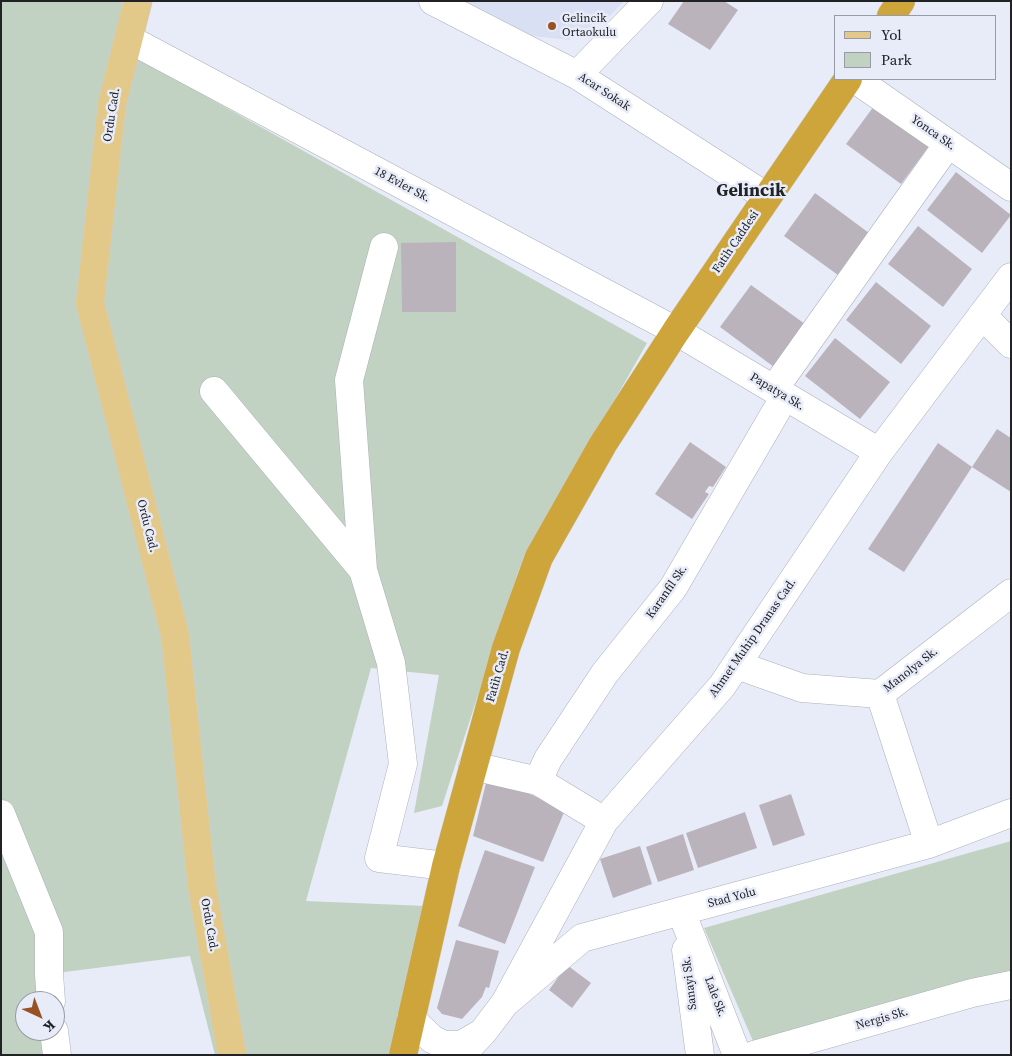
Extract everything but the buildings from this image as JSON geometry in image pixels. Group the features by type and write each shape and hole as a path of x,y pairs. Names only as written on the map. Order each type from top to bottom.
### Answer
{"highway":[{"path":"892,15 901,1"},
{"name":"Fatih Caddesi","path":"676,331 847,80"},
{"name":"Fatih Cad.","path":"403,1055 446,866 473,766 506,648 539,557 603,444 676,331"}],"main road":[{"name":"Ordu Cad.","path":"138,1 112,104 90,303 175,634 202,887 232,1055"}],"street":[{"name":"Acar Sokak","path":"433,1 577,74 767,197"},
{"path":"577,74 649,1"},
{"name":"18 Evler Sk.","path":"128,39 676,331"},
{"name":"Yonca Sk.","path":"856,80 1011,187"},
{"name":"Karanfil Sk.","path":"538,781 548,759 605,673 674,588 779,393 948,144"},
{"path":"384,247 349,380 363,570 391,663 403,764 380,858 446,866"},
{"name":"Ahmet Muhip Dranas Cad.","path":"506,1003 604,821 722,686 879,452 1011,276"},
{"path":"982,315 1011,330"},
{"path":"982,315 1011,344"},
{"name":"Papatya Sk.","path":"676,331 879,452"},
{"path":"214,391 363,570"},
{"name":"Manolya Sk.","path":"737,665 802,688 880,694 1011,593"},
{"path":"880,694 929,844"},
{"path":"473,766 538,781 604,821"},
{"name":"Stad Yolu","path":"461,1055 485,1044 506,1003 582,938 929,844 1011,813"},
{"path":"1,814 49,932 50,991"},
{"name":"Sanayi Sk.","path":"681,911 700,1055"},
{"name":"Lale Sk.","path":"681,911 737,1055"},
{"name":"Nergis Sk.","path":"754,1055 972,993 1011,985"},
{"name":"Stad Yolu","path":"411,1019 432,1039 444,1045 485,1044"},
{"path":"55,1041 57,1055"}],"shaded area":[{"name":"Gelincik Ortaokulu","path":"465,1 624,1 609,17 569,40 532,36 476,10"}],"green space":[{"path":"1,1 123,1 116,46 647,343 519,569 442,806 414,813 439,675 371,668 306,901 426,906 400,1055 215,1055 190,956 49,974 50,991 15,991 15,1041 55,1041 57,1055 1,1055"},
{"path":"1011,841 1011,975 753,1041 704,928"}],"place":[{"name":"Gelincik Ortaokulu","path":"552,26"}],"district":[{"name":"Gelincik","path":"751,191"}]}
